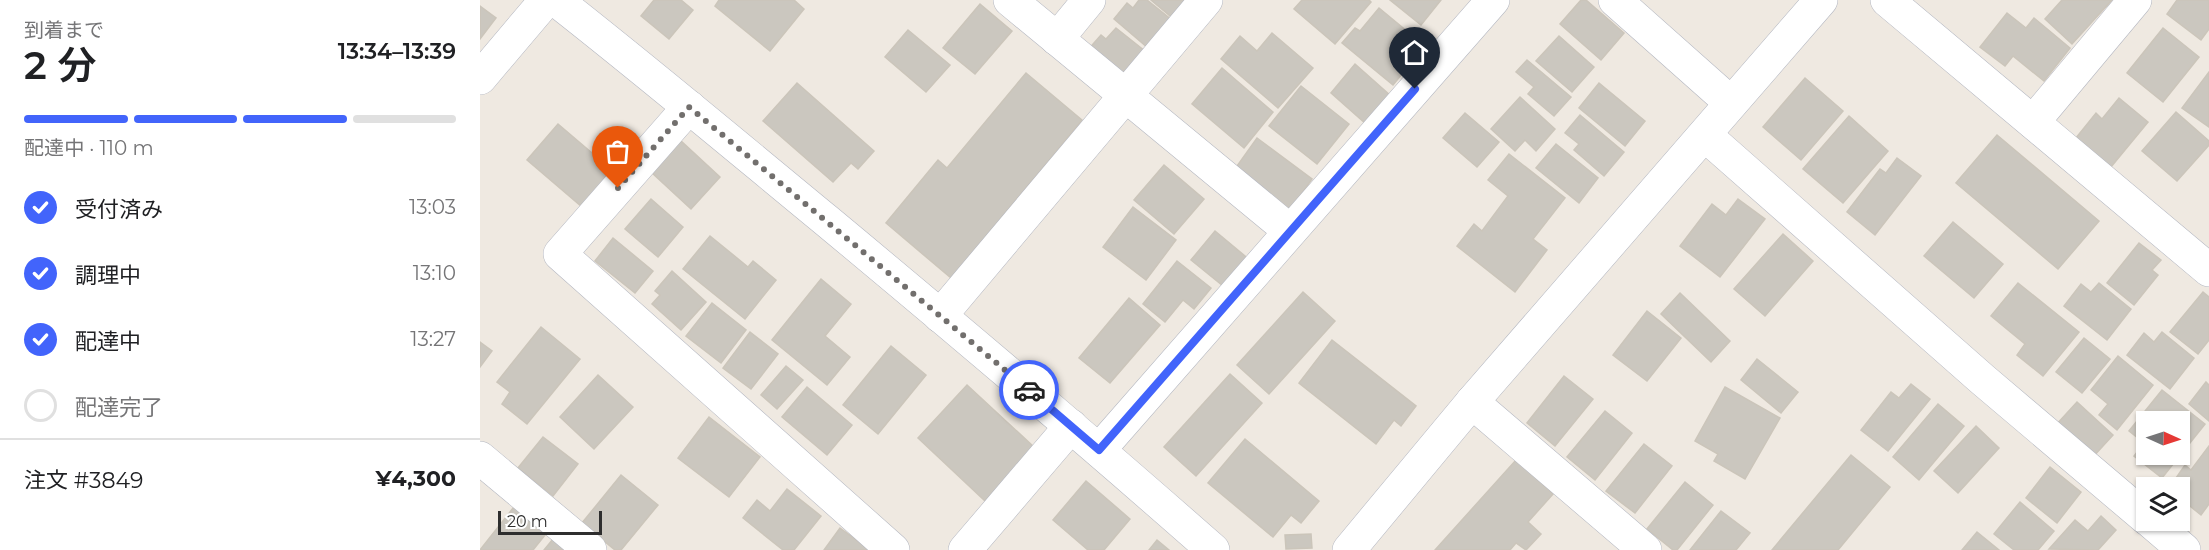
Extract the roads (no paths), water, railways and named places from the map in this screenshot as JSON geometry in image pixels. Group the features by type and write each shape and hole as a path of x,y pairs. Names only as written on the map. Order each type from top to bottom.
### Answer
{"street":[{"path":"480,78 546,0"},
{"path":"556,0 689,107 940,316 1213,550"},
{"path":"1010,0 1290,231"},
{"path":"1057,39 1089,0"},
{"path":"940,316 1206,0"},
{"path":"1099,450 1493,0"},
{"path":"1615,0 1731,103"},
{"path":"1349,550 1472,402 1821,0"},
{"path":"1887,0 2209,270"},
{"path":"2033,122 2134,0"},
{"path":"689,107 560,254 893,550"},
{"path":"1705,135 1982,379 2136,509"},
{"path":"1472,402 1645,550"},
{"path":"965,550 1071,426"},
{"path":"480,458 590,550"},
{"path":"2162,531 2184,550"}]}
